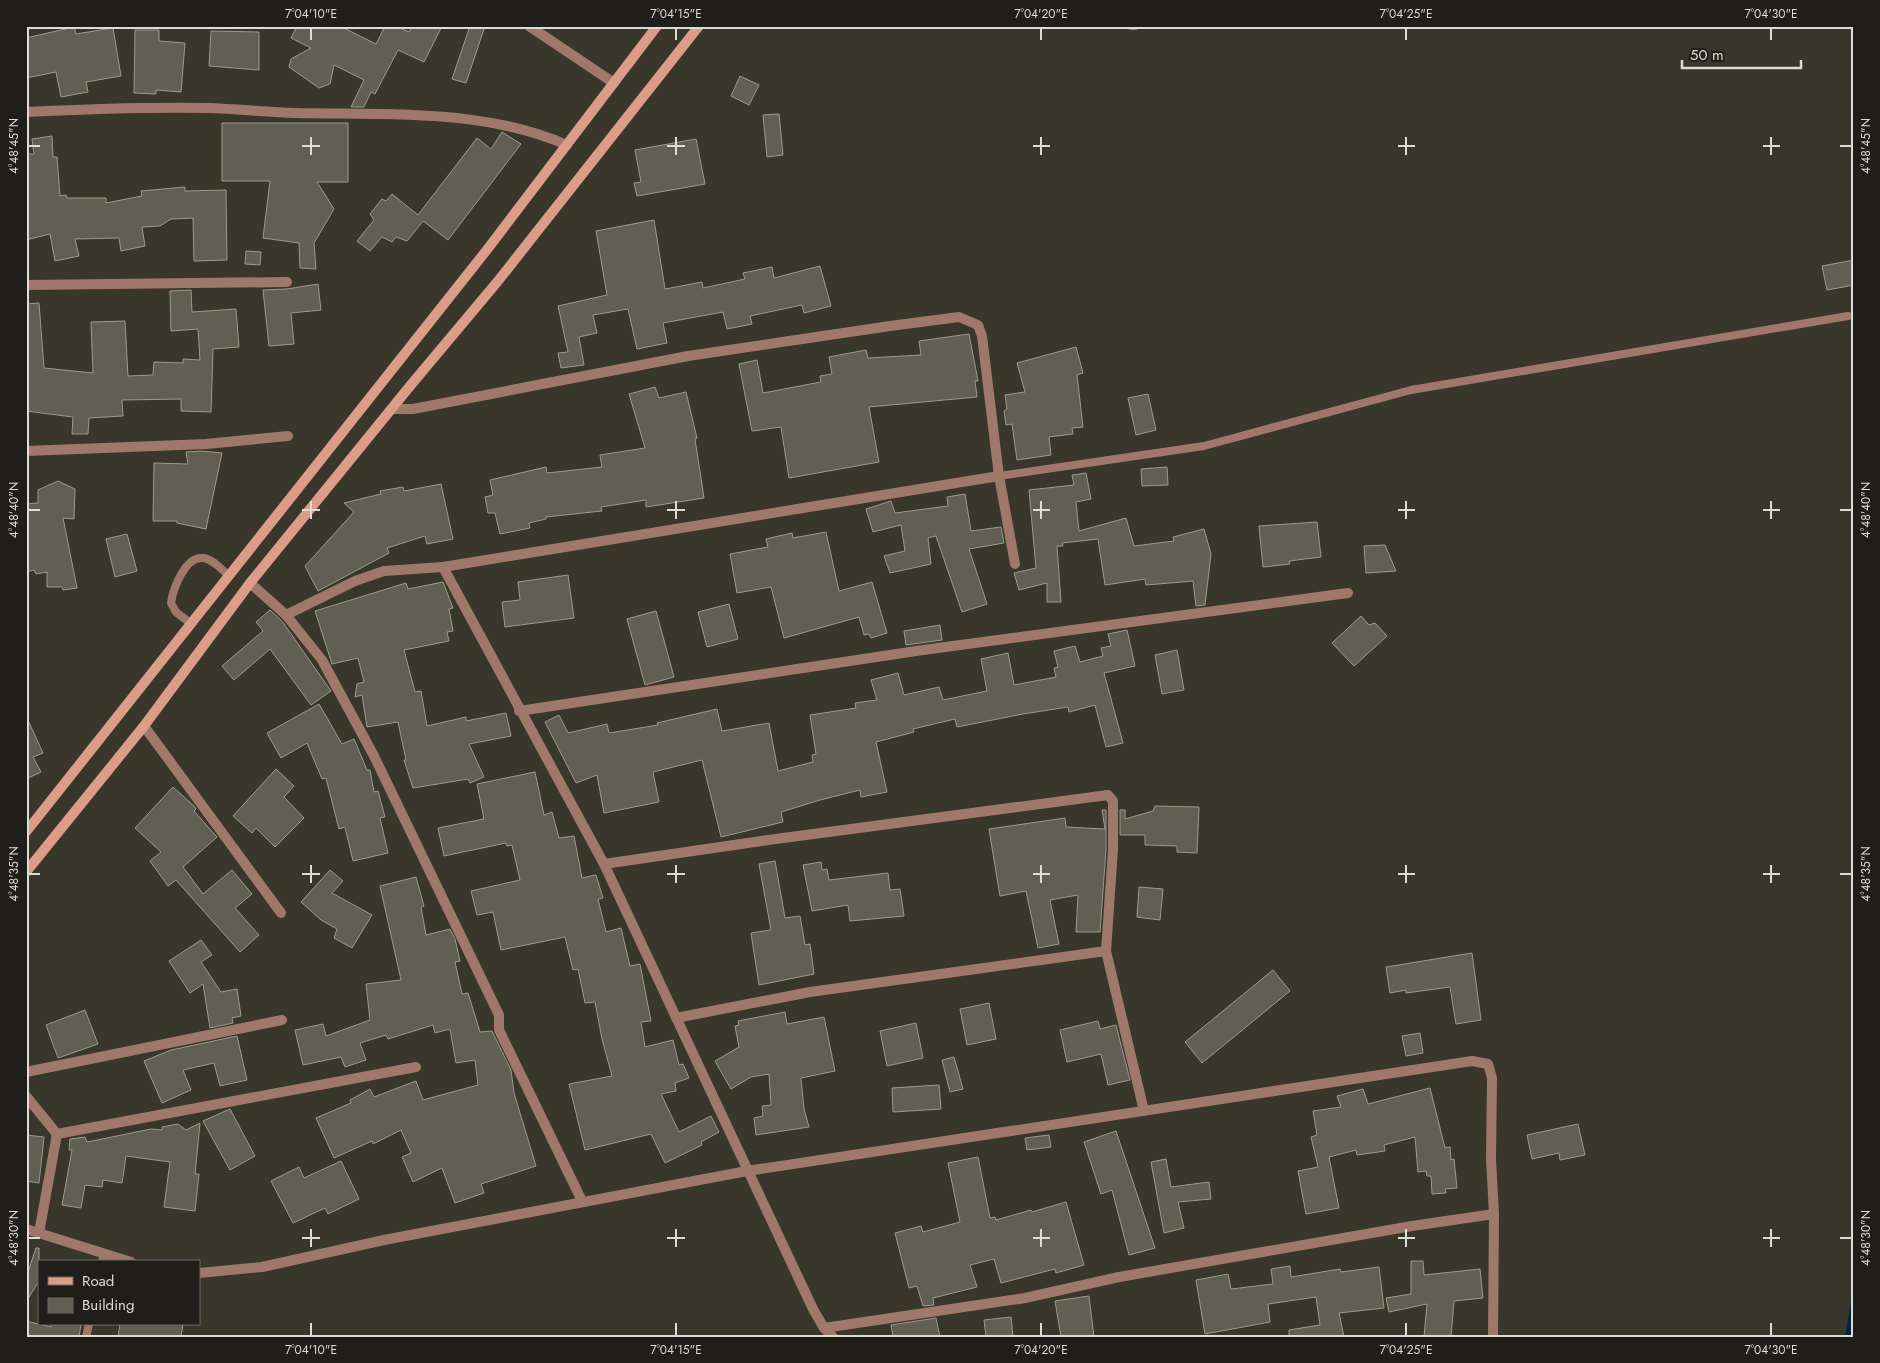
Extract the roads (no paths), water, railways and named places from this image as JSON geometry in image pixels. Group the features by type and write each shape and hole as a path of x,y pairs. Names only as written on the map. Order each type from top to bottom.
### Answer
{"main road":[{"path":"26,832 486,251 657,26"},
{"path":"26,872 144,726 250,583 498,281 699,26"}],"street":[{"path":"528,26 614,83"},
{"path":"26,112 106,108 210,108 291,113 451,116 524,129 567,145"},
{"path":"26,285 287,282"},
{"path":"392,408 413,409 688,356 959,317 978,325 982,336 999,476 1015,564"},
{"path":"26,451 206,444 288,436"},
{"path":"286,615 355,581 384,571 443,567 999,476"},
{"path":"443,567 604,864 747,1170 824,1328 833,1337"},
{"path":"250,583 286,615 322,660 374,756 499,1015 499,1030 582,1201"},
{"path":"520,711 923,650 1348,593"},
{"path":"144,726 280,913"},
{"path":"604,864 1108,794 1113,800 1113,849 1106,951 1144,1110"},
{"path":"676,1018 810,992 1106,951"},
{"path":"26,1072 282,1020"},
{"path":"200,1273 262,1268 384,1240 747,1170 1480,1062 1490,1067 1492,1078 1493,1337"},
{"path":"57,1134 416,1067"},
{"path":"26,1096 57,1134 39,1233"},
{"path":"824,1328 1025,1298 1118,1277 1412,1226 1494,1214"},
{"path":"26,1229 103,1258 117,1260"}],"lane":[{"path":"999,476 1204,446 1411,390 1848,316"},
{"path":"190,623 176,612 171,603 178,582 190,562 202,558 211,560 228,575"}],"water":[{"path":"1854,1282 1854,1337 1845,1337"}]}
